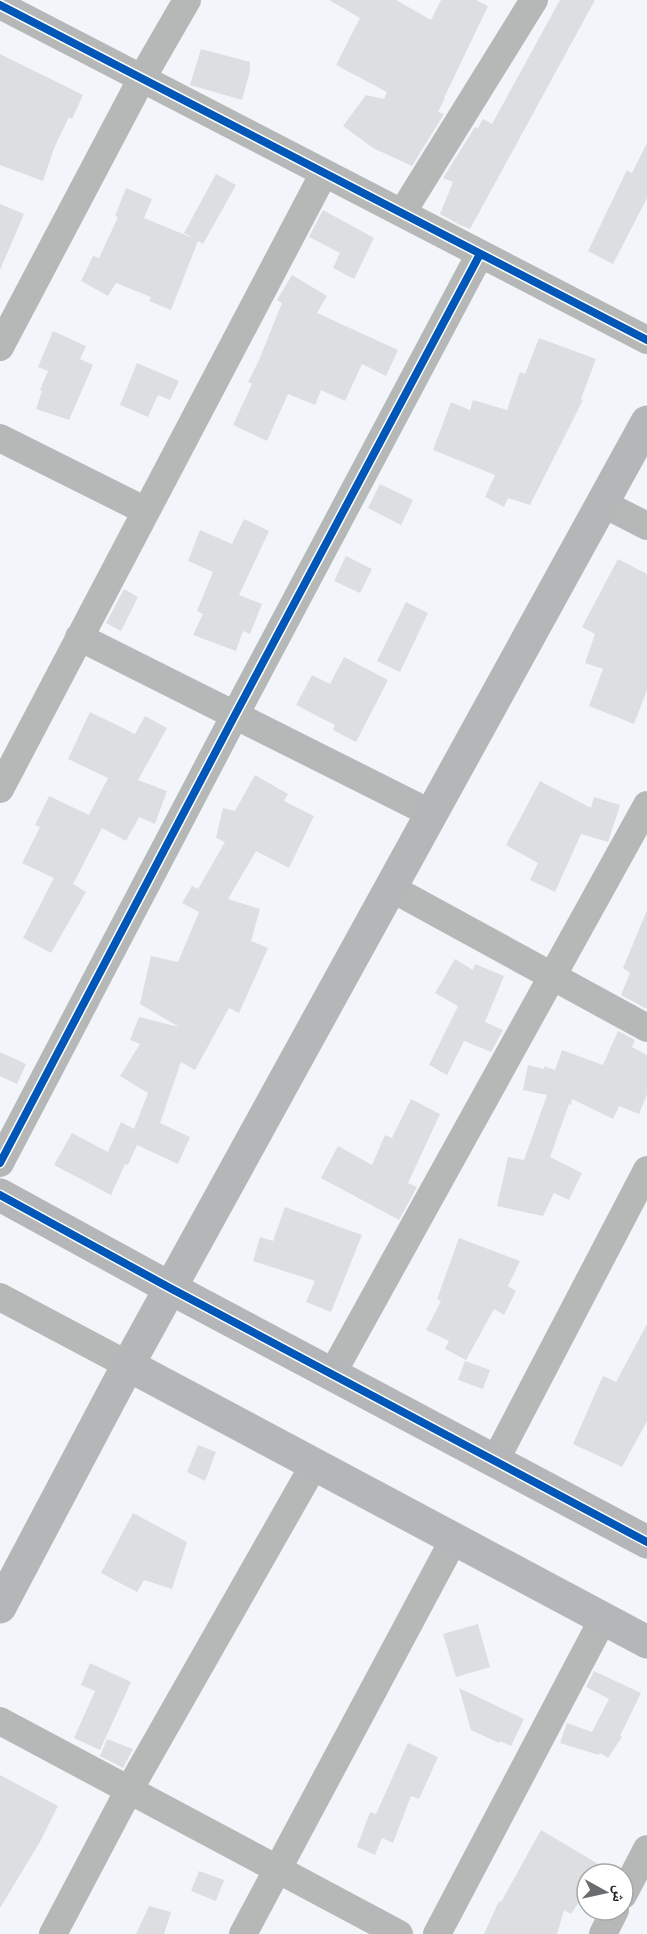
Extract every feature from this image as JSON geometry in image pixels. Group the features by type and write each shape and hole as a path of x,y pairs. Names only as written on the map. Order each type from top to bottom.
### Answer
{"main road":[{"path":"0,1607 170,1288 647,422"},
{"path":"0,1195 170,1288 646,1539"},
{"path":"128,1365 647,1642"}],"street":[{"path":"0,347 142,78 188,0"},
{"path":"402,213 534,0"},
{"path":"0,5 647,340"},
{"path":"2,779 324,173"},
{"path":"0,1163 480,254"},
{"path":"0,438 146,511"},
{"path":"602,502 647,526"},
{"path":"79,637 432,813"},
{"path":"332,1374 647,805"},
{"path":"391,888 647,1028"},
{"path":"495,1461 647,1170"},
{"path":"0,1297 128,1365"},
{"path":"52,1934 129,1790 314,1465"},
{"path":"243,1934 454,1539"},
{"path":"436,1934 603,1619"},
{"path":"0,1721 399,1934"},
{"path":"635,1872 647,1849"}],"building":[{"path":"329,0 396,0 431,20 441,0 476,0 488,6 438,112 444,114 412,166 373,148 343,126 366,95 384,99 387,92 336,65 360,18"},
{"path":"560,0 595,0 470,229 460,225 440,214 453,182 443,178 475,127 478,128 483,119 492,124"},
{"path":"201,49 250,62 250,71 242,100 190,85"},
{"path":"0,54 83,95 72,119 69,117 55,146 43,181 0,165"},
{"path":"647,143 647,198 613,264 588,251 627,170 632,173"},
{"path":"216,174 236,185 203,244 198,241 171,310 149,301 151,297 116,283 108,296 81,281 93,256 99,258 118,217 115,216 126,188 152,199 144,218 195,239 184,233"},
{"path":"0,204 24,214 0,270"},
{"path":"323,210 374,238 354,279 333,268 340,253 309,237"},
{"path":"292,275 327,296 317,313 398,350 386,376 362,364 345,401 321,390 315,405 288,394 267,441 233,425 252,384 248,382 282,303 277,300"},
{"path":"53,331 86,346 80,359 93,365 69,420 36,409 42,391 40,390 48,371 38,367"},
{"path":"539,338 596,359 581,399 583,400 530,505 508,498 504,507 485,497 495,475 433,450 451,402 470,410 473,400 507,410 520,372 525,374"},
{"path":"137,363 179,381 170,400 158,395 148,417 120,405"},
{"path":"380,484 413,500 401,525 368,508"},
{"path":"244,519 269,531 239,595 262,604 250,634 243,631 236,651 193,635 203,614 197,611 213,572 188,561 200,530 232,544"},
{"path":"346,556 372,569 360,593 334,581"},
{"path":"618,559 647,574 647,690 634,724 589,706 603,669 585,663 595,634 582,627"},
{"path":"124,589 138,597 121,631 106,623"},
{"path":"406,602 428,613 400,672 377,661"},
{"path":"344,657 388,680 356,742 333,730 335,725 296,705 312,675 330,684"},
{"path":"90,712 135,734 145,716 167,728 138,780 167,791 155,824 139,817 126,841 102,828 73,884 86,892 51,953 23,938 54,878 22,863 40,827 35,825 49,796 89,815 108,778 68,759"},
{"path":"255,775 288,794 284,801 314,816 289,868 256,851 228,899 260,909 251,941 268,948 239,1013 229,1008 195,1070 181,1062 160,1123 190,1137 178,1164 137,1145 128,1165 125,1164 111,1195 54,1165 72,1133 108,1152 121,1122 134,1129 148,1093 120,1076 140,1044 130,1040 139,1017 179,1027 140,1004 151,956 178,962 199,912 182,903 192,886 198,889 225,842 216,838 223,808 235,811"},
{"path":"540,781 591,808 594,797 620,805 608,842 581,834 555,892 530,880 538,863 506,845"},
{"path":"647,910 647,1009 621,995 630,973 623,968"},
{"path":"455,959 473,970 475,964 504,976 485,1022 503,1030 491,1052 464,1041 447,1075 429,1065 458,1006 435,993"},
{"path":"618,1031 635,1040 632,1047 647,1055 647,1094 639,1114 619,1106 613,1119 572,1099 550,1157 582,1173 569,1200 554,1193 543,1216 497,1206 508,1157 524,1160 547,1095 523,1090 528,1065 544,1069 544,1066 555,1070 562,1050 603,1065"},
{"path":"0,1052 26,1064 17,1084 0,1076"},
{"path":"411,1099 440,1114 408,1183 417,1187 399,1220 321,1178 338,1146 372,1165 385,1135 392,1138"},
{"path":"285,1207 362,1235 331,1312 306,1302 315,1281 253,1261 260,1237 273,1241"},
{"path":"459,1238 520,1261 508,1286 516,1291 504,1315 494,1309 466,1360 445,1349 449,1341 426,1330 441,1301 437,1299"},
{"path":"647,1324 647,1421 622,1467 573,1444 603,1376 616,1382"},
{"path":"465,1361 490,1370 483,1389 458,1380"},
{"path":"198,1445 216,1452 205,1481 187,1472"},
{"path":"133,1513 187,1542 172,1589 144,1580 137,1592 101,1573"},
{"path":"478,1624 490,1667 456,1677 443,1634"},
{"path":"90,1663 131,1682 100,1750 74,1738 95,1691 81,1685"},
{"path":"594,1671 641,1693 620,1736 622,1737 608,1758 600,1753 599,1755 560,1743 567,1723 592,1732 609,1699 586,1687"},
{"path":"459,1688 524,1719 511,1746 471,1730"},
{"path":"107,1739 133,1749 123,1768 100,1756"},
{"path":"408,1743 438,1757 419,1799 411,1796 393,1843 382,1838 375,1855 357,1847 370,1812 376,1814"},
{"path":"0,1775 58,1806 41,1840 0,1908"},
{"path":"541,1830 595,1862 575,1862 575,1908 571,1914 564,1910 557,1934 484,1934 499,1901 501,1902"},
{"path":"199,1871 224,1880 216,1901 191,1891"},
{"path":"149,1906 171,1912 164,1934 136,1934"}],"cycle path":[{"path":"0,5 647,340"},
{"path":"0,1163 480,254"},
{"path":"0,1195 647,1542"}]}
